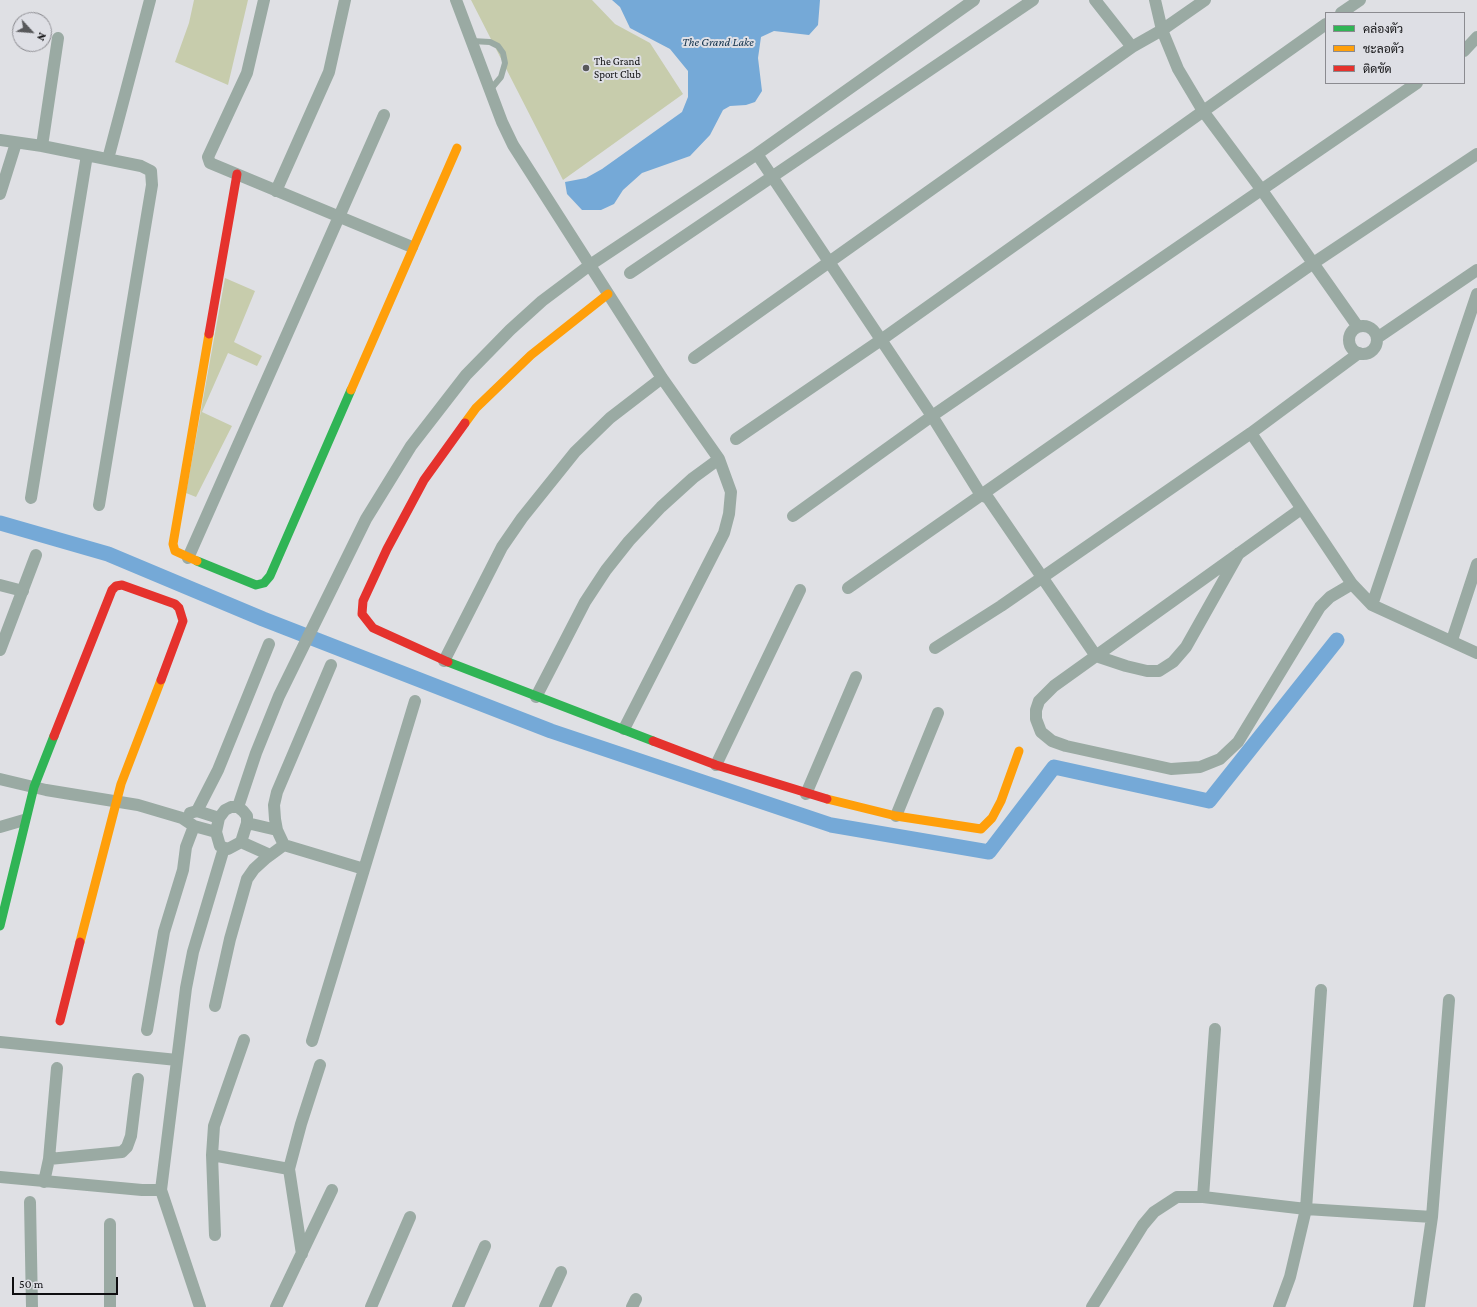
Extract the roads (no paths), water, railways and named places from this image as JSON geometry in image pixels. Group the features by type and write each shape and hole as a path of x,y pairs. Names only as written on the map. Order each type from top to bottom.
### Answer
{"street":[{"path":"108,159 150,0"},
{"path":"264,0 248,73 208,157 210,163 412,247"},
{"path":"276,191 329,72 345,0"},
{"path":"456,0 490,90 514,145 662,378 719,459 731,492 729,514 724,533 624,729"},
{"path":"238,807 256,753 279,696 366,519 411,446 466,375 510,330 542,301 590,265 757,154 974,0"},
{"path":"630,273 772,179 1033,0"},
{"path":"1094,0 1132,47"},
{"path":"1155,0 1162,30 1178,69 1203,111 1261,189 1312,264 1358,327"},
{"path":"694,358 1132,47 1162,30 1205,0"},
{"path":"1342,12 1360,0"},
{"path":"736,439 881,340 1325,25"},
{"path":"1465,50 1477,37"},
{"path":"42,146 58,38"},
{"path":"793,516 932,416 1416,84"},
{"path":"188,558 384,115"},
{"path":"0,140 42,146 108,159 141,166 151,171 152,185 99,505"},
{"path":"0,194 16,142"},
{"path":"237,174 173,539 175,551 188,558 250,584 260,584 267,580 412,247 457,148"},
{"path":"757,154 772,179 932,416 981,495 988,498 1096,656 1147,671 1159,671 1173,662 1186,647 1239,553"},
{"path":"848,588 1312,264 1477,154"},
{"path":"31,498 86,155"},
{"path":"1377,338 1477,270"},
{"path":"608,294 531,355 476,408 424,480 387,549 363,601 362,614 372,628 444,661 716,765 806,794 896,816 981,829 992,818 1001,801 1020,751"},
{"path":"1372,605 1477,294"},
{"path":"1364,326 1370,328 1375,332 1377,338 1376,345 1372,350 1366,353 1359,353 1354,350 1350,344 1352,331 1358,327 1364,326"},
{"path":"935,648 1042,577 1251,433 1359,353"},
{"path":"444,661 502,547 522,518 575,452 610,418 662,378"},
{"path":"1251,433 1273,463 1301,509 1352,584 1372,605 1452,640 1477,653"},
{"path":"536,697 585,602 611,564 629,541 661,507 693,478 719,459"},
{"path":"1301,509 1054,686 1039,701 1036,710 1036,719 1041,732 1052,741 1171,769 1200,767 1220,759 1238,742 1320,607 1330,597 1352,584"},
{"path":"0,650 36,555"},
{"path":"1452,640 1477,564"},
{"path":"0,584 23,591"},
{"path":"0,926 24,820 34,787 107,598 116,586 122,585 175,604 179,608 183,621 121,784 60,1021"},
{"path":"716,765 800,590"},
{"path":"197,812 218,770 269,644"},
{"path":"331,665 277,792 274,805 277,830 284,845 364,869"},
{"path":"806,794 856,677"},
{"path":"312,1041 415,701"},
{"path":"896,816 938,713"},
{"path":"0,779 34,787 117,801 182,818 194,826 216,832"},
{"path":"231,807 238,807 247,816 247,823 241,842 228,849 220,846 217,841 216,832 219,818 225,810 231,807"},
{"path":"182,818 197,812 219,818"},
{"path":"0,827 24,820"},
{"path":"247,823 277,830"},
{"path":"147,1030 164,932 183,870 186,847 194,826"},
{"path":"241,842 270,854"},
{"path":"215,1006 230,939 248,879 254,869 270,854 284,845"},
{"path":"200,1307 161,1190 186,988 193,952 224,848"},
{"path":"1279,1307 1290,1277 1306,1209 1321,990"},
{"path":"1420,1307 1432,1217 1449,1000"},
{"path":"1203,1197 1215,1029"},
{"path":"215,1235 212,1155 214,1126 244,1040"},
{"path":"0,1042 177,1060"},
{"path":"302,1254 289,1169 300,1124 320,1065"},
{"path":"44,1182 49,1159 57,1068"},
{"path":"49,1159 122,1152 127,1148 131,1136 138,1079"},
{"path":"212,1155 289,1169"},
{"path":"0,1177 142,1190 161,1190"},
{"path":"276,1307 332,1190"},
{"path":"1092,1307 1143,1225 1154,1212 1177,1197 1203,1197 1306,1209 1432,1217"},
{"path":"30,1202 32,1307"},
{"path":"371,1307 410,1217"},
{"path":"110,1224 110,1307"},
{"path":"458,1307 485,1246"},
{"path":"545,1307 560,1272"}],"lane":[{"path":"471,41 490,42 498,46 503,53 505,63 501,77 490,90"}],"water":[{"name":"The Grand Lake","path":"612,0 820,0 818,25 809,35 774,31 761,37 758,58 762,91 755,102 746,105 730,106 723,110 710,135 690,156 642,173 623,190 614,204 601,210 582,210 567,194 565,182 586,178 602,169 682,112 688,97 688,71 670,49 630,28 620,7"}],"waterway":[{"path":"0,523 108,554 263,619 551,731 831,825 989,852 1054,767 1209,801 1337,640"}],"place":[{"name":"The Grand Sport Club","path":"586,68"}]}
